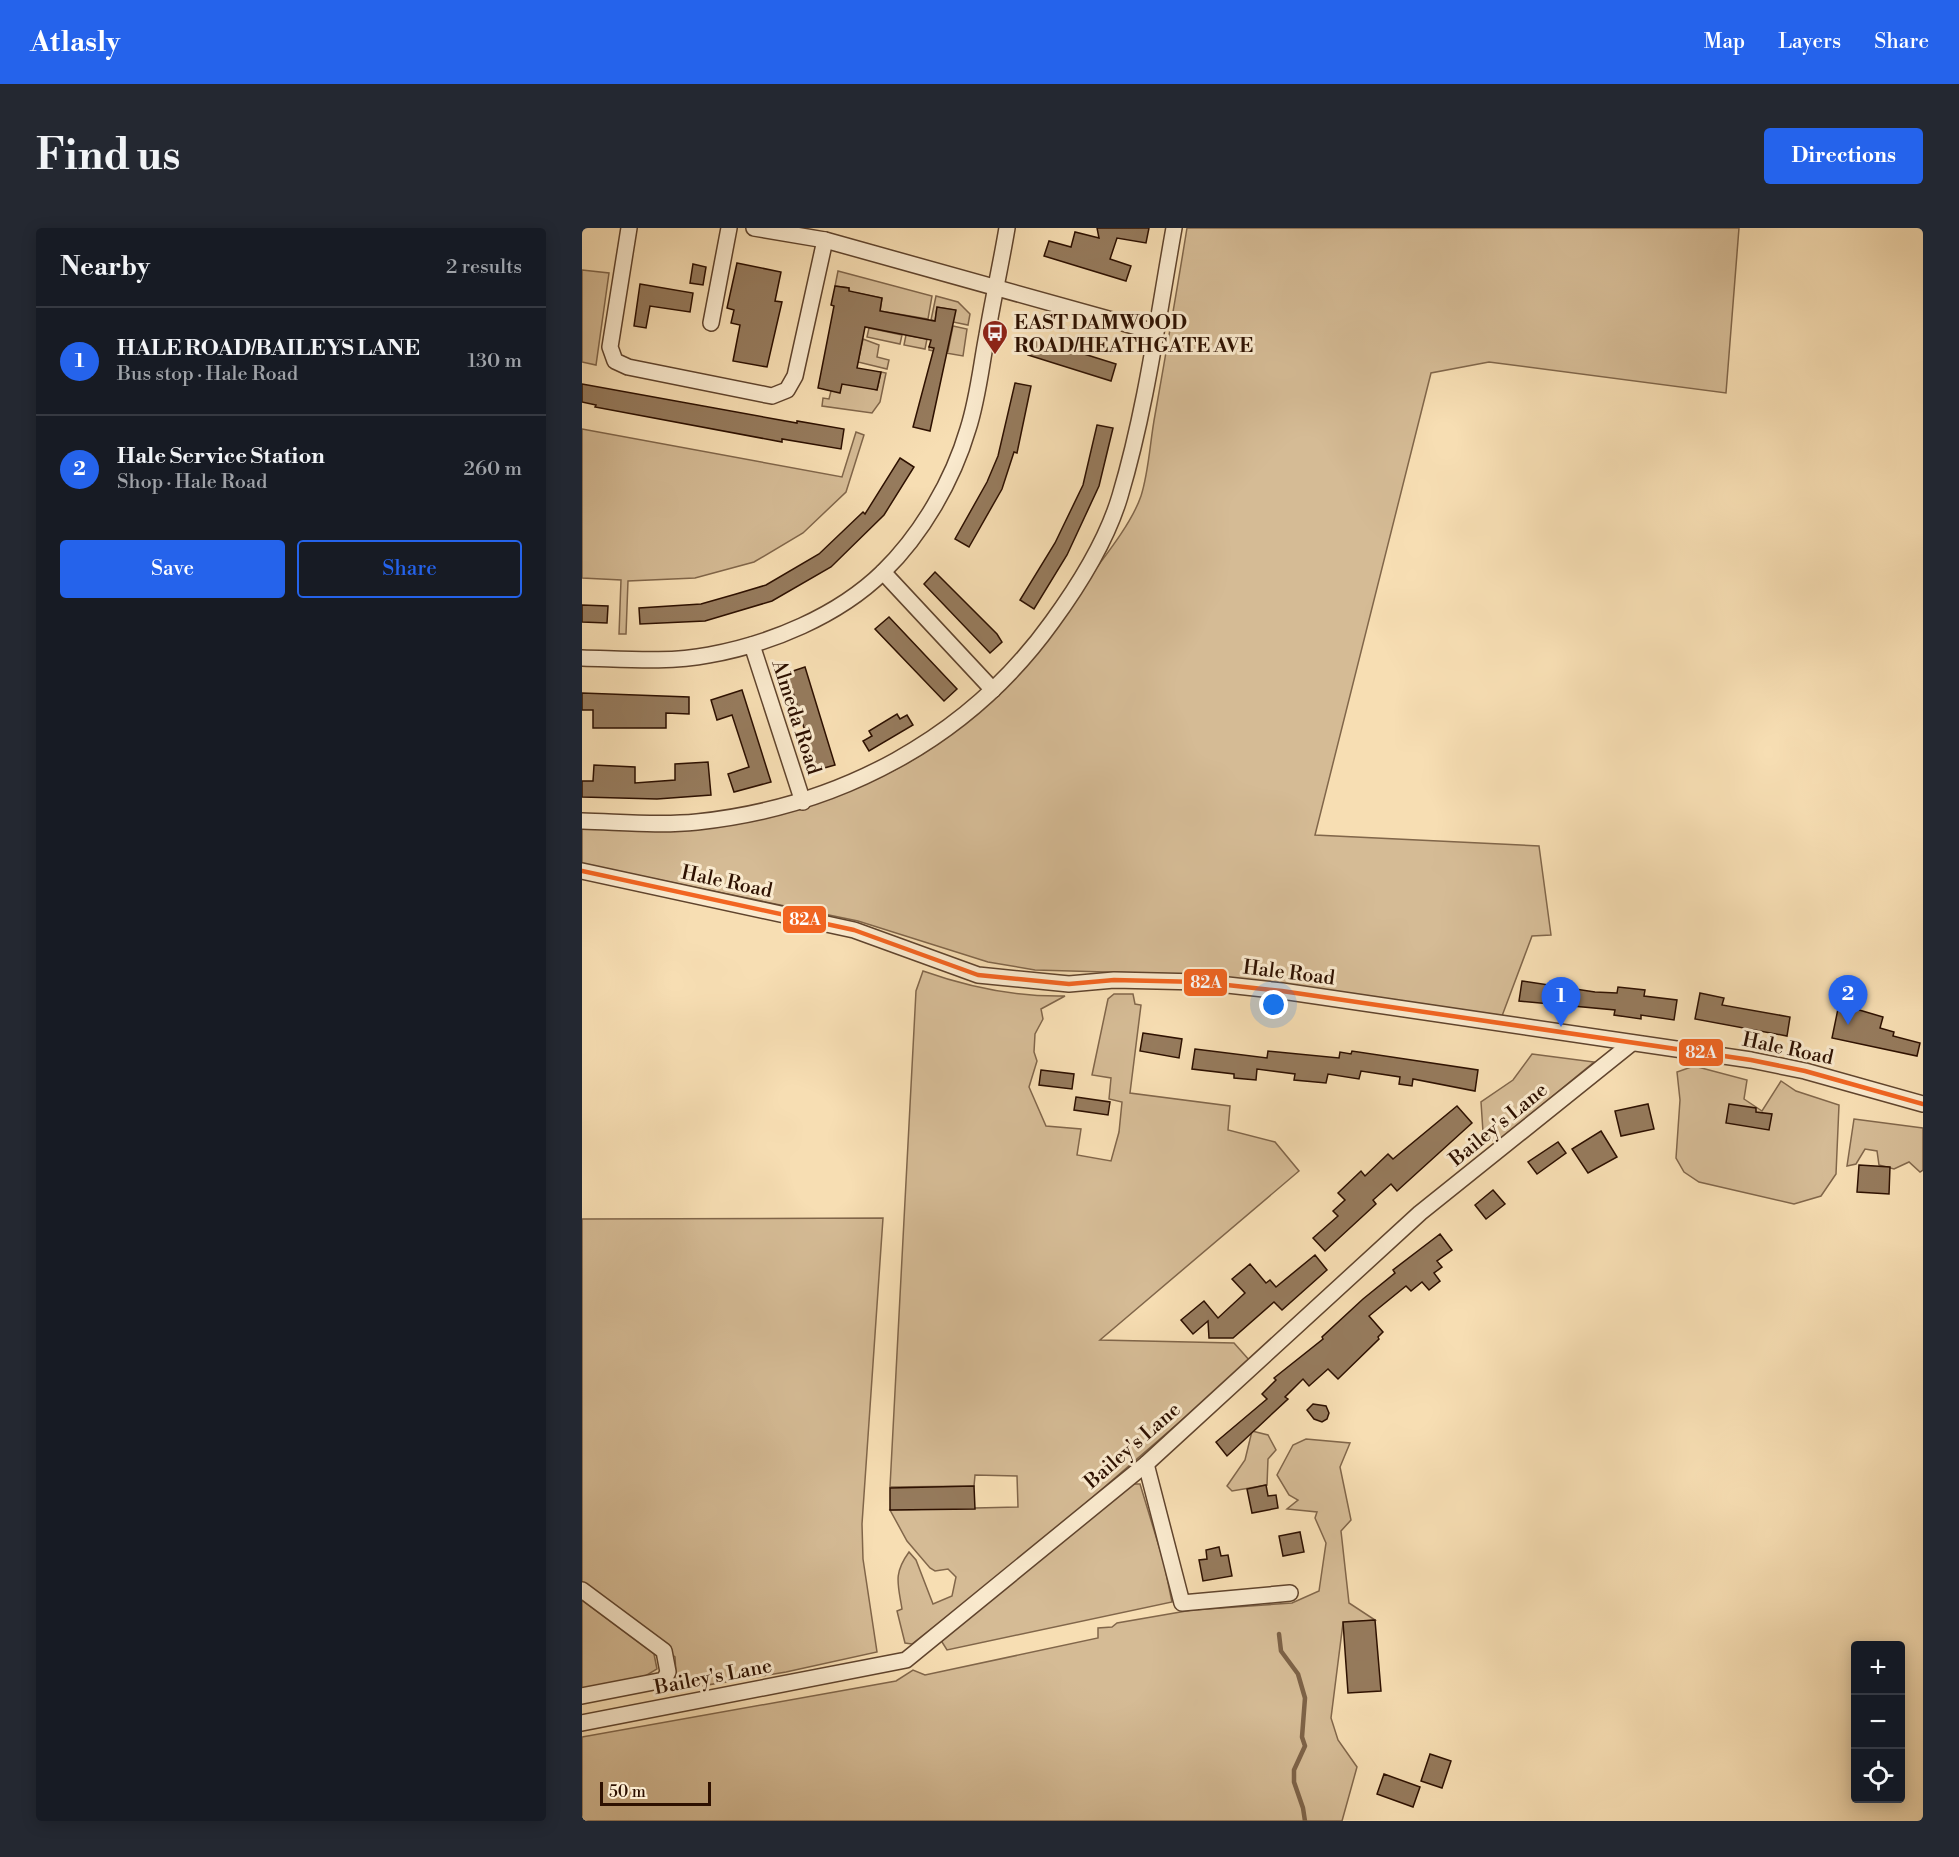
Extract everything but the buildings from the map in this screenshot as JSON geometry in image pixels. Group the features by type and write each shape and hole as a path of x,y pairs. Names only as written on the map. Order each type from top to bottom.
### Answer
{"street":[{"path":"629,228 610,347 615,361 628,368 772,396 787,390 795,376 825,240"},
{"path":"711,323 729,228"},
{"path":"754,228 825,240 1155,332"},
{"path":"582,658 647,660 707,656 752,645 819,616 849,598 883,572 928,514 959,455 975,401 1007,228"},
{"path":"582,820 696,822 803,802 890,766 945,731 993,690 1026,657 1067,602 1104,533 1120,497 1155,332 1174,228"},
{"path":"883,572 993,690"},
{"name":"Almeda Road","path":"752,645 803,802"},
{"name":"Hale Road","path":"582,871 854,930 978,975 1069,984 1114,980 1200,982 1282,991 1805,1071 1923,1104"},
{"name":"Bailey's Lane","path":"582,1723 906,1660 1146,1464 1420,1213 1632,1043"},
{"path":"1146,1464 1182,1603 1290,1593"},
{"path":"582,1590 664,1651 668,1672 664,1680 582,1696"}],"shaded area":[{"path":"1187,228 1739,228 1726,393 1489,362 1431,373 1315,835 1539,846 1551,935 1532,936 1502,1016 1296,992 1213,975 1035,970 988,962 858,921 582,864 582,828 640,830 697,827 752,819 806,806 858,787 908,763 955,732 1010,683 1041,646 1112,547 1129,521 1141,496 1148,466"},
{"path":"582,270 609,273 596,365 582,362"},
{"path":"838,271 932,296 928,319 880,311 882,298 857,293 848,295 849,288 835,286"},
{"path":"936,296 958,302 970,314 968,325 953,322 955,310 937,307 935,321 931,320"},
{"path":"953,326 967,329 963,356 929,350 929,347 948,351"},
{"path":"869,328 902,335 900,344 867,337"},
{"path":"906,335 927,339 925,349 904,345"},
{"path":"863,339 879,345 877,357 889,360 887,369 858,362"},
{"path":"881,372 886,373 880,402 872,413 822,406 823,398 829,399 831,391 842,380 877,390"},
{"path":"582,429 842,477 856,432 864,435 846,492 803,533 754,562 695,578 628,581 626,634 619,634 621,580 582,578"},
{"path":"923,971 993,990 1029,995 1065,996 1041,1009 1043,1019 1035,1034 1034,1052 1037,1061 1029,1087 1046,1126 1081,1129 1077,1155 1111,1161 1119,1132 1122,1102 1109,1099 1111,1078 1092,1075 1108,999 1114,994 1133,994 1135,1004 1141,1005 1130,1093 1230,1106 1228,1130 1275,1142 1299,1171 1100,1340 1234,1343 1250,1361 1026,1555 912,1644 905,1643 897,1611 902,1609 898,1586 899,1573 909,1552 916,1560 933,1604 952,1596 956,1577 948,1569 935,1571 930,1568 907,1541 890,1510 1018,1507 1017,1476 975,1475 974,1486 890,1487 916,991"},
{"path":"1532,1054 1594,1062 1496,1143 1483,1132 1481,1102 1513,1080"},
{"path":"1694,1066 1747,1080 1744,1099 1762,1111 1781,1081 1796,1091 1839,1105 1836,1174 1821,1196 1794,1204 1699,1182 1684,1172 1676,1158 1680,1100 1677,1072"},
{"path":"1854,1119 1923,1128 1923,1170 1920,1172 1909,1162 1894,1169 1879,1165 1877,1151 1865,1149 1856,1164 1847,1166"},
{"path":"883,1218 862,1524 863,1559 877,1652 786,1672 677,1690 675,1657 582,1586 582,1219"},
{"path":"1252,1431 1268,1435 1276,1450 1268,1459 1267,1485 1232,1491 1227,1486 1245,1460"},
{"path":"1306,1439 1350,1443 1340,1467 1351,1520 1341,1531 1349,1603 1375,1620 1343,1623 1331,1718 1338,1740 1357,1767 1342,1821 582,1821 582,1737 896,1681 913,1670 925,1675 1098,1638 1098,1628 1112,1627 1117,1623 1192,1610 1292,1603 1319,1591 1326,1543 1315,1518 1317,1512 1287,1509 1298,1500 1289,1495 1277,1475 1293,1445"},
{"path":"1134,1484 1140,1484 1164,1563 1172,1602 947,1650 942,1642 942,1635"},
{"path":"582,1600 654,1654 657,1669 637,1681 582,1691"}],"waterway":[{"path":"1279,1634 1281,1651 1298,1674 1305,1698 1302,1737 1305,1746 1294,1770 1294,1782 1305,1821"}],"transit line":[{"name":"82A","path":"582,871 854,930 978,975 1069,984 1114,980 1200,982 1282,991 1751,1060 1805,1071 1923,1104"}],"place":[{"name":"EAST DAMWOOD ROAD/HEATHGATE AVE","path":"995,356"},
{"name":"Hale Service Station","path":"1848,1025"},
{"name":"HALE ROAD/BAILEYS LANE","path":"1561,1027"}]}
